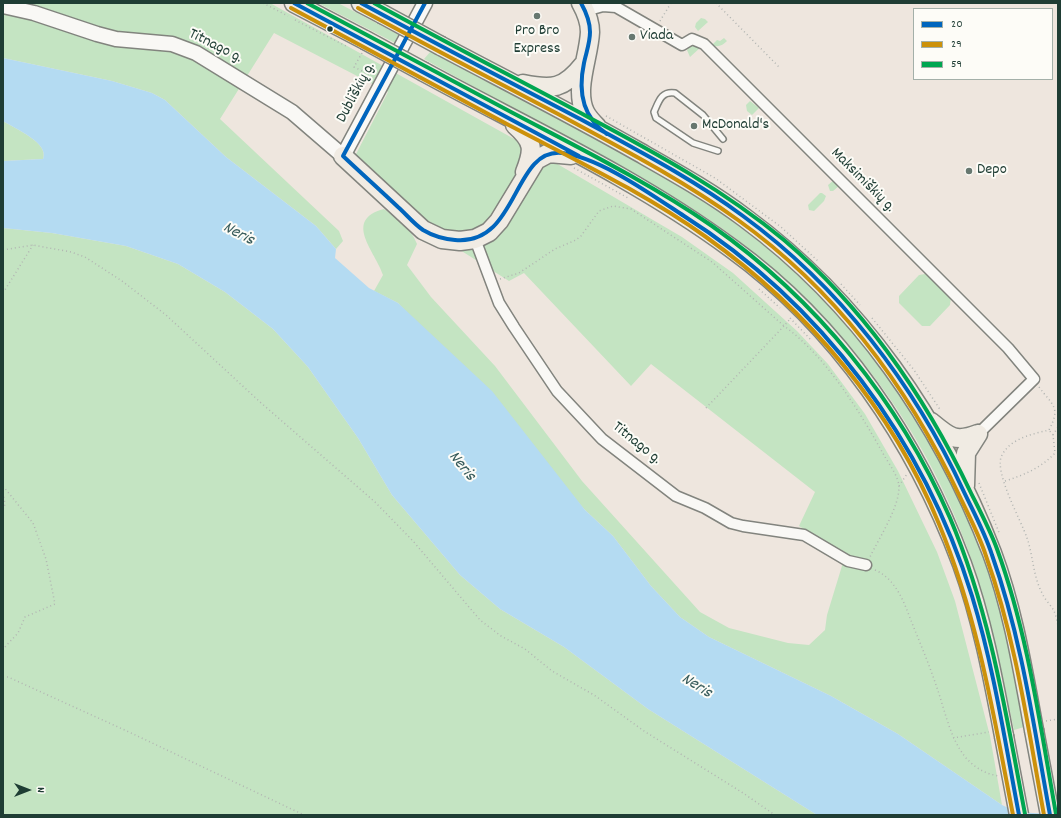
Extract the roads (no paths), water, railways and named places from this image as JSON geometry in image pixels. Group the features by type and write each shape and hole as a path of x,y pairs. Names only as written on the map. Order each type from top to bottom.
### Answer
{"highway":[{"path":"294,3 357,46 424,72 586,159 662,202 732,248 759,270 818,326 873,392 917,464 942,516 962,566 990,663 998,734 1019,815"},
{"path":"361,3 599,130 709,193 778,244 813,275 863,328 886,357 925,417 965,493 992,553 1007,603 1038,726 1050,815"},
{"path":"583,7 590,33 583,65 582,103 586,113 599,130"},
{"path":"510,82 543,88 553,88 567,83 583,65"},
{"path":"506,116 527,136 531,146 530,156 520,184"},
{"path":"343,156 422,230 442,239 460,241 475,239 489,232 499,221 520,184 536,160 545,154 561,153 586,159"},
{"path":"925,417 952,438 967,439 978,434"},
{"path":"965,493 964,462 966,453 978,434"}],"street":[{"name":"Dubliškių g.","path":"343,156 425,3"},
{"name":"Titnago g.","path":"3,6 40,14 116,39 172,44 196,53 292,112 343,156"},
{"name":"Maksimiškių g.","path":"583,7 616,7 682,44 692,39 704,44 1008,348 1034,379 978,434"},
{"name":"Titnago g.","path":"475,239 499,303 557,391 598,435 676,496 705,508 731,523 804,535 848,561 866,566"}],"lane":[{"path":"718,151 693,143 656,118 654,112 662,97 669,92 675,93 703,115 723,139"}],"water":[{"name":"Neris","path":"3,58 112,81 152,93 165,100 226,157 316,226 336,249 335,258 369,288 398,303 492,391 585,510 613,536 651,586 680,617 709,637 831,696 898,734 1002,805 1023,812 1058,815 817,815 648,709 564,647 500,609 460,575 392,495 358,438 308,367 273,329 225,292 178,264 126,246 52,233 3,228 3,161 43,159 44,153 41,147 30,137 3,121"}],"place":[{"name":"Pro Bro Express","path":"537,16"},
{"name":"Viada","path":"632,37"},
{"name":"McDonald's","path":"694,126"},
{"name":"Depo","path":"969,171"}]}
